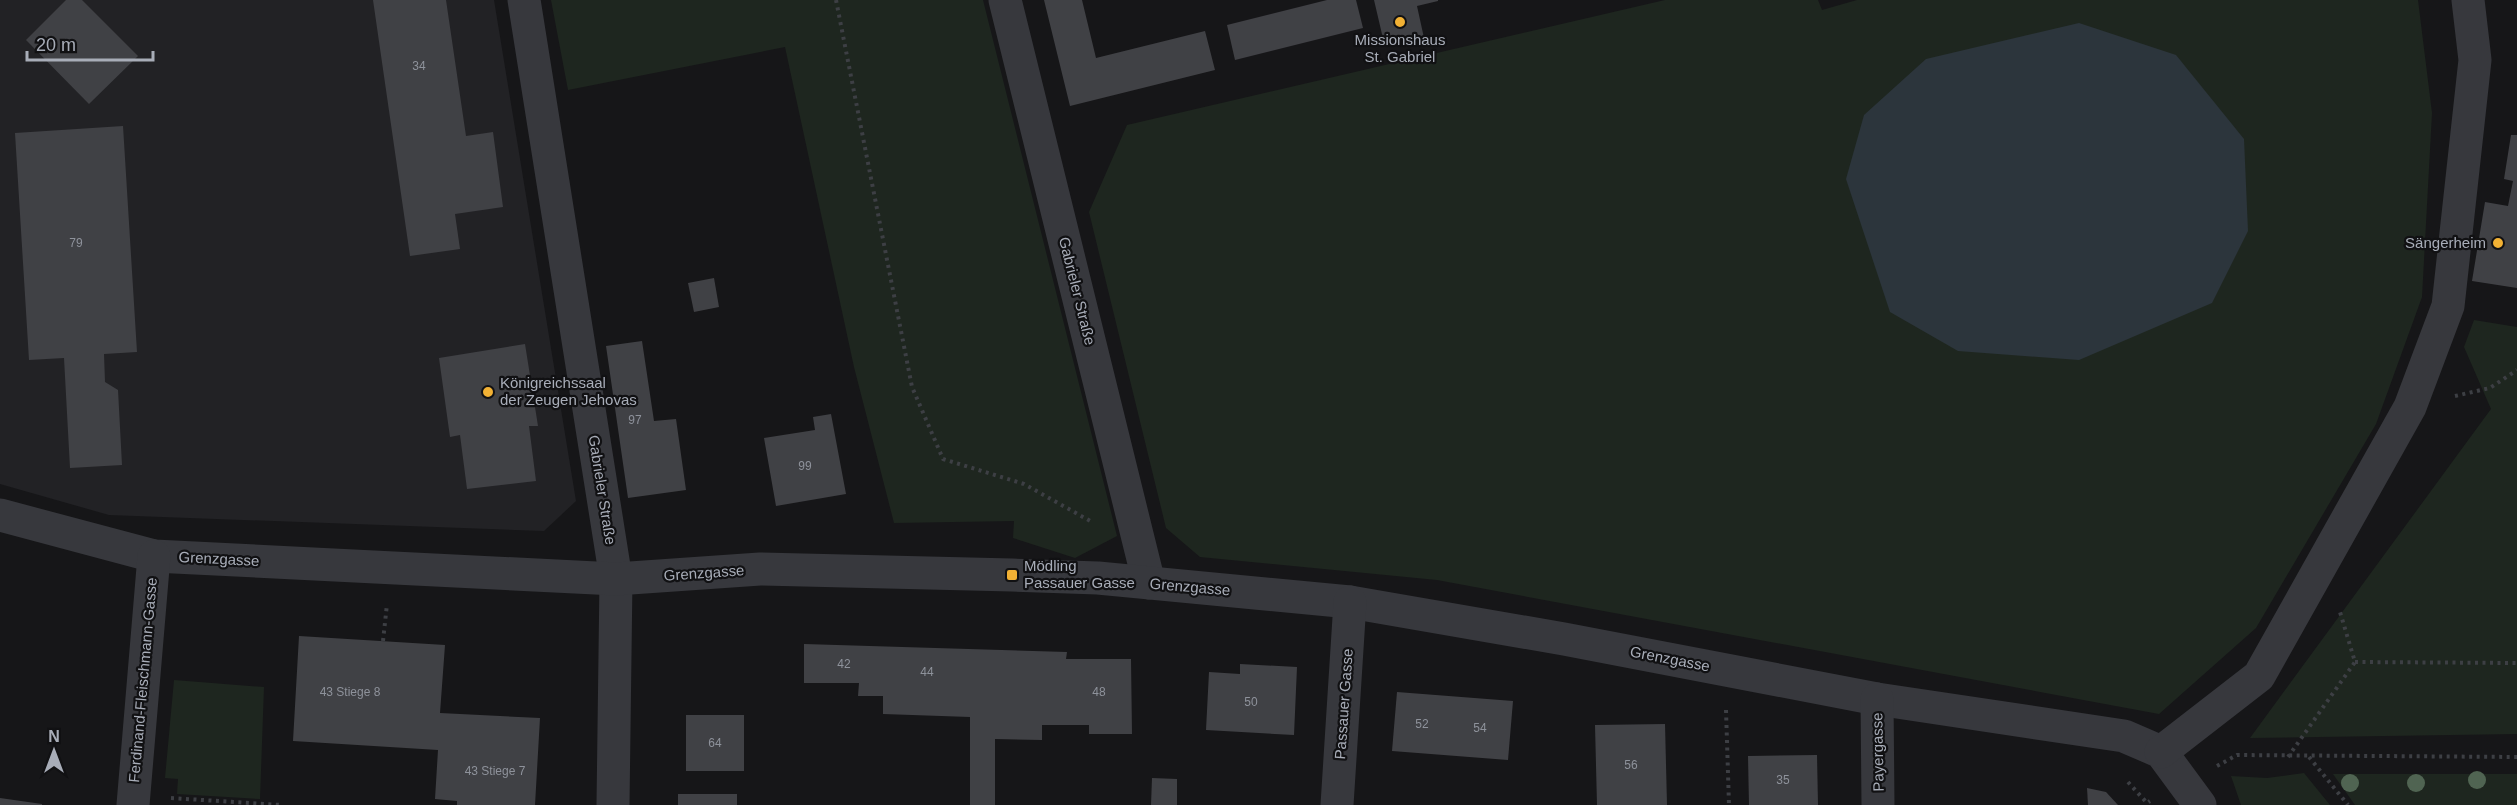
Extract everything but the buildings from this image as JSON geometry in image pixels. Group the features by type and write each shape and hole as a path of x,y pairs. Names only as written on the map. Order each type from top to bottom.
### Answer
{"street":[{"name":"Gabrieler Straße","path":"524,0 616,579 613,805"},
{"name":"Gabrieler Straße","path":"1005,0 1149,583"},
{"path":"2161,753 2259,675 2410,407 2448,306 2475,60 2468,0"},
{"name":"Grenzgasse","path":"0,515 154,556 616,579 760,569 1023,575 1149,583 1350,602 1576,641 1877,699 2124,736 2161,753 2200,805"},
{"name":"Ferdinand-Fleischmann-Gasse","path":"134,800 154,556"},
{"name":"Passauer Gasse","path":"1337,805 1350,602"},
{"name":"Payergasse","path":"1877,699 1878,805"}],"path":[{"path":"836,0 912,387 943,459 1024,484 1092,522"},
{"path":"2410,407 2490,388 2517,370"},
{"path":"2324,559 2355,662"},
{"path":"2355,662 2517,663"},
{"path":"2288,757 2355,662"},
{"path":"1726,709 1729,805"},
{"path":"2309,757 2348,805"},
{"path":"134,800 259,801 281,805"}],"shaded area":[{"path":"0,0 494,0 576,501 544,531 109,515 0,484"},
{"path":"551,0 983,0 1117,536 1075,558 1013,538 1014,521 894,523 854,367 785,47 568,90"},
{"path":"1665,0 1818,0 1822,10 1857,0 2418,0 2432,113 2422,297 2376,424 2256,628 2159,714 1437,580 1200,557 1166,528 1089,212 1127,125"},
{"path":"2079,23 2176,55 2244,139 2248,231 2212,303 2079,360 1958,351 1890,312 1846,179 1864,115 1926,59"},
{"path":"2474,320 2517,327 2517,734 2250,738 2491,409 2464,347"},
{"path":"174,680 264,687 260,799 177,794 178,779 165,778"},
{"path":"2304,773 2330,805 2241,805 2231,776 2267,778"},
{"path":"2333,774 2517,774 2517,805 2355,805"}],"place":[{"name":"Missionshaus St. Gabriel","path":"1400,22"},
{"name":"Sängerheim","path":"2498,243"},
{"name":"Königreichssaal der Zeugen Jehovas","path":"488,392"},
{"name":"Mödling Passauer Gasse","path":"1012,575"}]}
